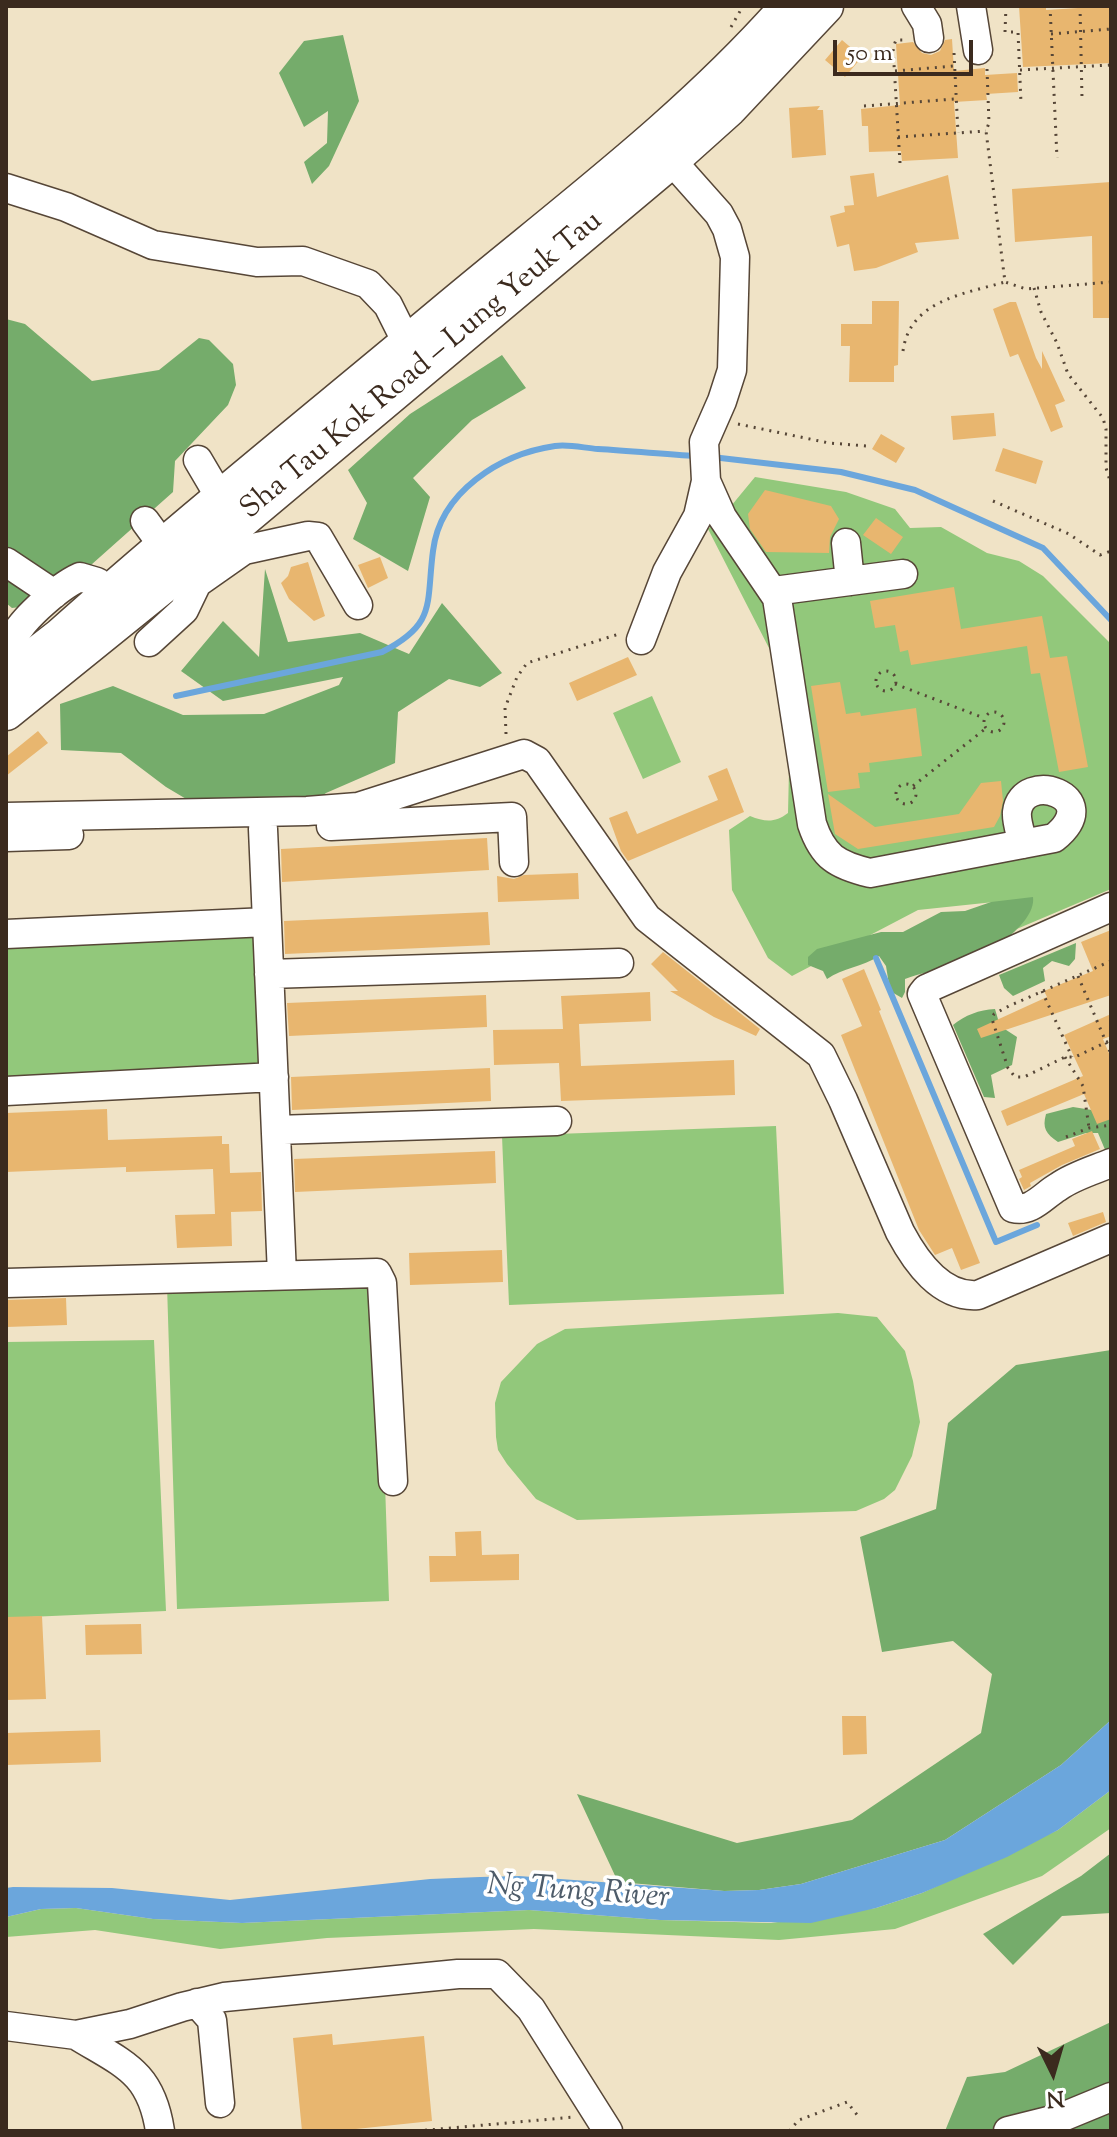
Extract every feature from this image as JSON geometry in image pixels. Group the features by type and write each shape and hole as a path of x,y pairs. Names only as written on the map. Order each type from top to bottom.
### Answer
{"main road":[{"name":"Sha Tau Kok Road – Lung Yeuk Tau","path":"11,675 106,595 172,555 221,499 656,139 705,94 789,6"},
{"name":"Sha Tau Kok Road – Lung Yeuk Tau","path":"6,712 172,555 671,160 729,108 825,6"}],"street":[{"path":"916,6 927,24 929,38"},
{"path":"971,6 978,50"},
{"path":"643,634 667,572 698,516 706,481 704,442 724,420 722,401 732,370 735,257 727,229 719,214 671,160"},
{"path":"6,188 66,207 153,245 257,262 303,261 368,284 388,305 403,335 411,339"},
{"path":"198,460 221,499"},
{"path":"706,481 722,517 774,591 792,686 812,824 819,845 829,856 848,867 870,873 1023,844"},
{"path":"149,642 184,610 172,555 244,550 308,536 318,537 358,605"},
{"path":"846,543 850,581"},
{"path":"6,562 54,594"},
{"path":"774,591 903,574"},
{"path":"11,675 9,651 12,640 54,594 80,577 97,582 106,595"},
{"path":"6,817 307,811 358,807 524,754 537,761 647,918 821,1055 900,1232 909,1249 944,1288 966,1296 978,1295 1111,1238"},
{"path":"6,837 512,817 514,862"},
{"path":"263,829 282,1275"},
{"path":"1111,907 926,989 922,994 1013,1208 1019,1210 1041,1201 1059,1186 1111,1163"},
{"path":"6,934 267,922"},
{"path":"269,974 619,963"},
{"path":"6,1091 274,1077"},
{"path":"276,1130 557,1121"},
{"path":"6,1283 371,1272 381,1277 393,1481"},
{"path":"6,2026 76,2035 130,2024 224,1997 442,1975 497,1974 531,2009 603,2123"},
{"path":"197,2003 212,2020 220,2103"},
{"path":"76,2035 121,2063 144,2084 156,2107 160,2131"},
{"path":"1008,2131 1060,2118 1111,2097"}],"path":[{"path":"1006,6 1005,32 1018,32 1021,103"},
{"path":"1050,6 1057,158"},
{"path":"1080,6 1082,98"},
{"path":"1051,34 1111,29"},
{"path":"900,163 893,48 896,40 949,36 954,43 958,133"},
{"path":"978,50 987,66 989,123 986,131 1005,282"},
{"path":"1020,70 1111,65"},
{"path":"895,71 954,66"},
{"path":"864,106 955,99"},
{"path":"898,137 986,131"},
{"path":"903,351 909,329 918,316 937,302 1005,282 1015,287 1034,288 1111,282"},
{"path":"1034,288 1068,374 1103,418 1106,468 1111,484"},
{"path":"724,420 829,443 867,446"},
{"path":"993,501 1069,534 1100,555 1111,551"},
{"path":"509,759 505,708 517,677 527,663 643,634"},
{"path":"887,670 895,677 895,684 889,690 882,690 876,683 876,677 887,670"},
{"path":"895,684 984,718"},
{"path":"992,712 999,713 1004,725 997,732 991,732 984,725 984,718 992,712"},
{"path":"913,786 985,729"},
{"path":"908,783 913,786 917,793 915,800 906,804 900,802 896,796 899,787 908,783"},
{"path":"1109,1041 1065,1057 1024,1077 1015,1077 1008,1068 992,1019 994,1014 1111,961"},
{"path":"1078,976 1109,1041 1111,1054"},
{"path":"1042,991 1072,1057"},
{"path":"1065,1057 1083,1086 1089,1128"},
{"path":"1066,1137 1089,1128 1111,1125"},
{"path":"789,2131 799,2120 847,2102 858,2116"},
{"path":"417,2131 603,2123"}],"green space":[{"path":"343,35 359,101 329,166 312,184 304,162 327,143 328,111 304,127 279,73 304,41"},
{"path":"6,319 25,324 92,381 159,370 199,338 209,340 233,364 236,385 228,405 175,461 173,492 91,565 58,578 29,606 12,608 6,603"},
{"path":"502,355 526,388 472,420 413,478 430,497 408,571 353,539 367,503 348,470 410,414"},
{"path":"755,477 846,492 895,509 910,528 941,527 987,553 1019,561 1043,576 1111,644 1111,889 906,976 994,902 918,910 792,976 768,958 732,890 729,830 750,816 770,820 788,813 789,770 770,650 708,529"},
{"path":"265,569 288,642 360,633 409,654 442,603 502,673 480,687 449,679 398,712 395,763 326,793 306,809 193,803 121,753 61,750 60,704 113,686 183,715 264,714 339,685 343,677 223,701 181,671 223,621 259,657"},
{"path":"652,696 681,762 643,779 613,713"},
{"path":"1033,897 1032,909 1014,932 987,952 959,966 905,979 902,998 890,991 886,966 879,956 827,979 823,971 808,965 808,957 817,949 881,932 903,932 941,912 965,911 991,902"},
{"path":"258,929 264,1065 6,1078 6,940"},
{"path":"1076,943 1075,959 1069,966 1052,961 1043,968 1045,981 1013,996 1004,988 999,975"},
{"path":"995,1009 1000,1026 1017,1037 1012,1065 991,1075 995,1098 984,1097 953,1025 972,1014"},
{"path":"1073,1107 1092,1110 1111,1108 1111,1150 1106,1152 1098,1133 1086,1133 1058,1142 1048,1133 1044,1123 1046,1114"},
{"path":"776,1126 784,1294 509,1305 502,1136"},
{"path":"378,1278 389,1601 177,1609 167,1285"},
{"path":"838,1313 877,1317 905,1351 920,1422 912,1456 895,1490 884,1499 856,1511 577,1520 536,1499 498,1450 495,1403 501,1382 537,1344 565,1329"},
{"path":"154,1340 166,1611 6,1618 6,1342"},
{"path":"1111,1350 1111,1720 1061,1765 945,1840 801,1884 759,1890 724,1891 618,1882 577,1794 737,1843 852,1820 981,1733 992,1674 953,1641 882,1652 860,1537 936,1509 948,1423 1016,1365"},
{"path":"1111,1790 1111,1828 1042,1876 895,1929 779,1940 534,1929 327,1938 220,1949 95,1930 6,1937 6,1917 41,1909 76,1908 153,1919 242,1923 529,1910 660,1920 771,1923 876,1908 922,1893 1058,1830"},
{"path":"1111,1853 1111,1913 1062,1916 1013,1965 983,1934 1081,1876"},
{"path":"1111,2022 1111,2131 945,2131 967,2077 1005,2072"}],"water":[{"name":"Ng Tung River","path":"1111,1720 1111,1790 1058,1830 1007,1857 922,1893 876,1908 811,1923 660,1920 529,1910 242,1923 153,1919 76,1908 41,1909 6,1917 6,1888 13,1887 112,1888 230,1900 430,1879 480,1877 519,1876 725,1891 801,1884 945,1840 1061,1765"}],"building":[{"path":"1019,6 1046,6 1046,10 1110,6 1111,63 1023,67"},
{"path":"952,39 954,71 985,68 985,75 1017,73 1018,92 986,94 987,100 954,102 958,158 902,161 901,151 869,152 868,126 862,126 861,109 900,105 896,44 913,42 922,53 931,55 940,51 945,40"},
{"path":"842,40 862,57 845,77 825,60"},
{"path":"820,106 817,110 823,110 826,155 792,158 789,108"},
{"path":"874,173 877,197 948,175 959,239 915,243 918,252 876,268 854,271 849,244 837,247 830,216 845,212 844,206 854,205 850,176"},
{"path":"1111,182 1111,318 1093,318 1092,236 1015,242 1012,189"},
{"path":"872,301 899,301 898,365 894,366 894,382 849,382 850,346 841,346 841,324 872,324"},
{"path":"1016,302 1036,358 1042,369 1042,351 1065,401 1055,405 1063,427 1051,432 1018,354 1010,357 993,309"},
{"path":"994,413 996,436 953,440 951,416"},
{"path":"881,434 905,448 896,463 872,449"},
{"path":"1003,448 1043,461 1036,484 995,471"},
{"path":"765,490 831,506 839,519 830,537 829,553 766,552 750,529 748,514"},
{"path":"876,518 903,537 891,554 863,535"},
{"path":"380,557 388,578 368,588 358,565"},
{"path":"308,562 325,616 314,621 289,599 281,583 291,567"},
{"path":"954,587 961,629 1042,616 1050,658 1067,656 1088,767 1059,772 1040,673 1031,674 1027,646 911,665 908,650 900,652 895,625 875,628 870,601"},
{"path":"628,657 637,675 577,701 569,683"},
{"path":"840,682 846,714 860,712 861,716 916,708 922,756 869,763 870,772 858,773 860,788 828,792 811,686"},
{"path":"38,731 48,743 6,776 6,757"},
{"path":"727,768 744,812 628,861 609,818 627,811 637,834 718,800 708,776"},
{"path":"1001,781 1003,801 994,827 858,849 835,834 828,794 875,827 959,814 981,783"},
{"path":"487,838 489,870 282,882 281,849"},
{"path":"578,873 579,899 498,902 497,876 514,879 524,875"},
{"path":"488,912 490,945 285,954 284,921"},
{"path":"1111,930 1111,995 981,1038 977,1029 1047,997 1044,991 1093,971 1081,942"},
{"path":"663,952 760,1029 756,1036 714,1017 670,991 678,991 651,964"},
{"path":"864,969 980,1263 961,1270 952,1248 935,1255 919,1230 841,1035 862,1026 842,979"},
{"path":"650,992 651,1021 579,1024 581,1066 734,1060 735,1095 561,1101 559,1063 494,1065 493,1030 563,1029 561,996"},
{"path":"486,995 487,1027 289,1036 287,1003"},
{"path":"1111,1014 1111,1036 1103,1039 1111,1058 1111,1119 1097,1124 1084,1094 1007,1126 1001,1111 1083,1076 1064,1035"},
{"path":"490,1068 491,1101 292,1110 291,1077"},
{"path":"107,1109 108,1140 222,1136 222,1144 229,1144 230,1173 261,1172 262,1211 231,1212 232,1246 177,1248 175,1215 215,1214 213,1169 126,1172 126,1167 6,1172 6,1113"},
{"path":"1092,1131 1100,1149 1062,1165 1030,1183 1031,1186 1024,1190 1019,1170 1075,1146 1072,1139"},
{"path":"495,1151 496,1183 295,1192 294,1159"},
{"path":"1103,1212 1106,1222 1073,1236 1068,1223"},
{"path":"502,1250 503,1282 410,1285 409,1253"},
{"path":"66,1298 67,1325 6,1327 6,1300"},
{"path":"481,1531 482,1555 519,1554 519,1580 430,1582 429,1556 456,1556 455,1532"},
{"path":"42,1616 46,1699 6,1700 6,1617"},
{"path":"141,1624 142,1654 86,1655 85,1625"},
{"path":"842,1716 866,1716 867,1754 843,1755"},
{"path":"100,1730 101,1762 6,1765 6,1733"},
{"path":"332,2034 333,2045 424,2036 432,2121 337,2131 302,2131 293,2038"}],"waterway":[{"path":"176,696 382,652 400,642 412,632 426,611 433,551 447,511 476,479 514,457 560,446 696,456"},
{"path":"712,457 841,472 915,490 1043,548 1111,620"},
{"path":"876,958 996,1242 1037,1225"}]}
